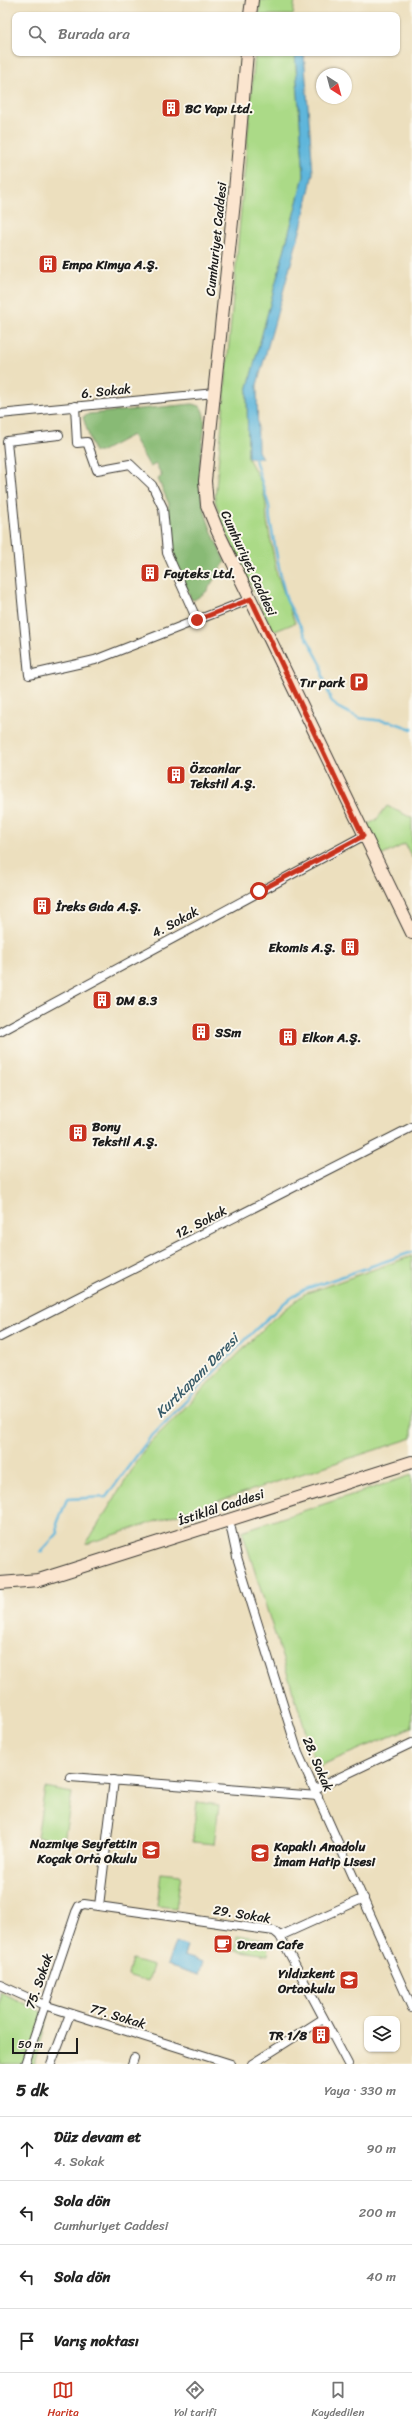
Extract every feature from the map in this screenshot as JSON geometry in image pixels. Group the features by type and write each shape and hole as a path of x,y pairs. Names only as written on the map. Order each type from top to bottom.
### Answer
{"street":[{"path":"250,12 252,0"},
{"name":"Cumhuriyet Caddesi","path":"247,56 215,393 205,481 206,495 218,532 363,836 412,933"},
{"name":"6. Sokak","path":"0,414 215,393"},
{"path":"75,406 76,443 87,442 97,470 130,464 152,485 163,508 166,553 197,620"},
{"path":"59,435 7,441 29,675 95,660 251,599"},
{"name":"4. Sokak","path":"0,1032 363,836"},
{"name":"12. Sokak","path":"0,1337 412,1127"},
{"name":"İstiklâl Caddesi","path":"0,1583 39,1580 412,1462"},
{"name":"28. Sokak","path":"229,1519 237,1557 298,1752 412,2008"},
{"path":"70,1777 317,1792 412,1743"},
{"path":"99,1906 114,1780"},
{"path":"280,1936 364,1898"},
{"name":"29. Sokak","path":"79,1906 84,1904 271,1929 280,1936 348,2064"},
{"name":"75. Sokak","path":"25,2064 79,1906"},
{"name":"77. Sokak","path":"0,1985 44,2005 228,2064"},
{"path":"51,2064 70,2014"},
{"path":"252,2064 323,2019"}],"green space":[{"path":"260,0 295,0 293,12 259,12"},
{"path":"255,56 295,56 304,176 247,391 248,458 261,482 277,574 295,623 273,632 222,524 215,500"},
{"path":"192,404 200,406 203,411 205,422 200,469 200,484 204,510 225,562 206,592 194,600 191,599 175,560 166,516 169,504 158,479 162,476 156,464 150,467 132,435 100,452 94,452 83,417 89,414"},
{"path":"387,806 412,818 412,858 405,844 381,856 367,825 376,820"},
{"path":"412,1256 412,1438 86,1544 147,1446 273,1319 304,1294"},
{"path":"412,1475 412,1727 317,1767 242,1531"},
{"path":"45,1788 72,1793 64,1841 37,1837"},
{"path":"197,1802 219,1805 214,1844 192,1842"},
{"path":"161,1873 181,1875 176,1908 157,1906"},
{"path":"237,1935 270,1940 268,1955 235,1950"},
{"path":"132,1960 153,1966 148,1981 128,1975"},
{"path":"0,1992 37,2009 48,2017 34,2064 0,2064"}],"water":[{"path":"295,56 304,56 313,173 302,224 257,385 258,451 262,458 248,458 247,391 304,176"},
{"path":"175,1942 187,1946 184,1956 203,1962 199,1975 167,1965"}],"waterway":[{"path":"254,456 269,506 270,520 287,601 321,664 323,677 331,700 337,707 359,718 392,722 412,729"},
{"name":"Kurtkapanı Deresi","path":"41,1552 58,1533 57,1524 67,1499 106,1497 149,1439 255,1330 284,1303 303,1290 412,1252"}],"place":[{"name":"BC Yapı Ltd.","path":"171,108"},
{"name":"Empa Kimya A.Ş.","path":"48,264"},
{"name":"Fayteks Ltd.","path":"150,573"},
{"name":"Tır park","path":"359,682"},
{"name":"Özcanlar Tekstil A.Ş.","path":"176,775"},
{"name":"İreks Gıda A.Ş.","path":"42,906"},
{"name":"Ekomis A.Ş.","path":"350,947"},
{"name":"DM 8.3","path":"102,1000"},
{"name":"SSm","path":"201,1032"},
{"name":"Elkon A.Ş.","path":"288,1037"},
{"name":"Bony Tekstil A.Ş.","path":"78,1133"},
{"name":"Nazmiye Seyfettin Koçak Orta Okulu","path":"151,1850"},
{"name":"Kapaklı Anadolu İmam Hatip Lisesi","path":"260,1853"},
{"name":"Dream Cafe","path":"223,1944"},
{"name":"Yıldızkent Ortaokulu","path":"349,1980"},
{"name":"TR 1/8","path":"321,2035"}],"route":[{"path":"197,620 251,599 363,836 259,891"}]}
